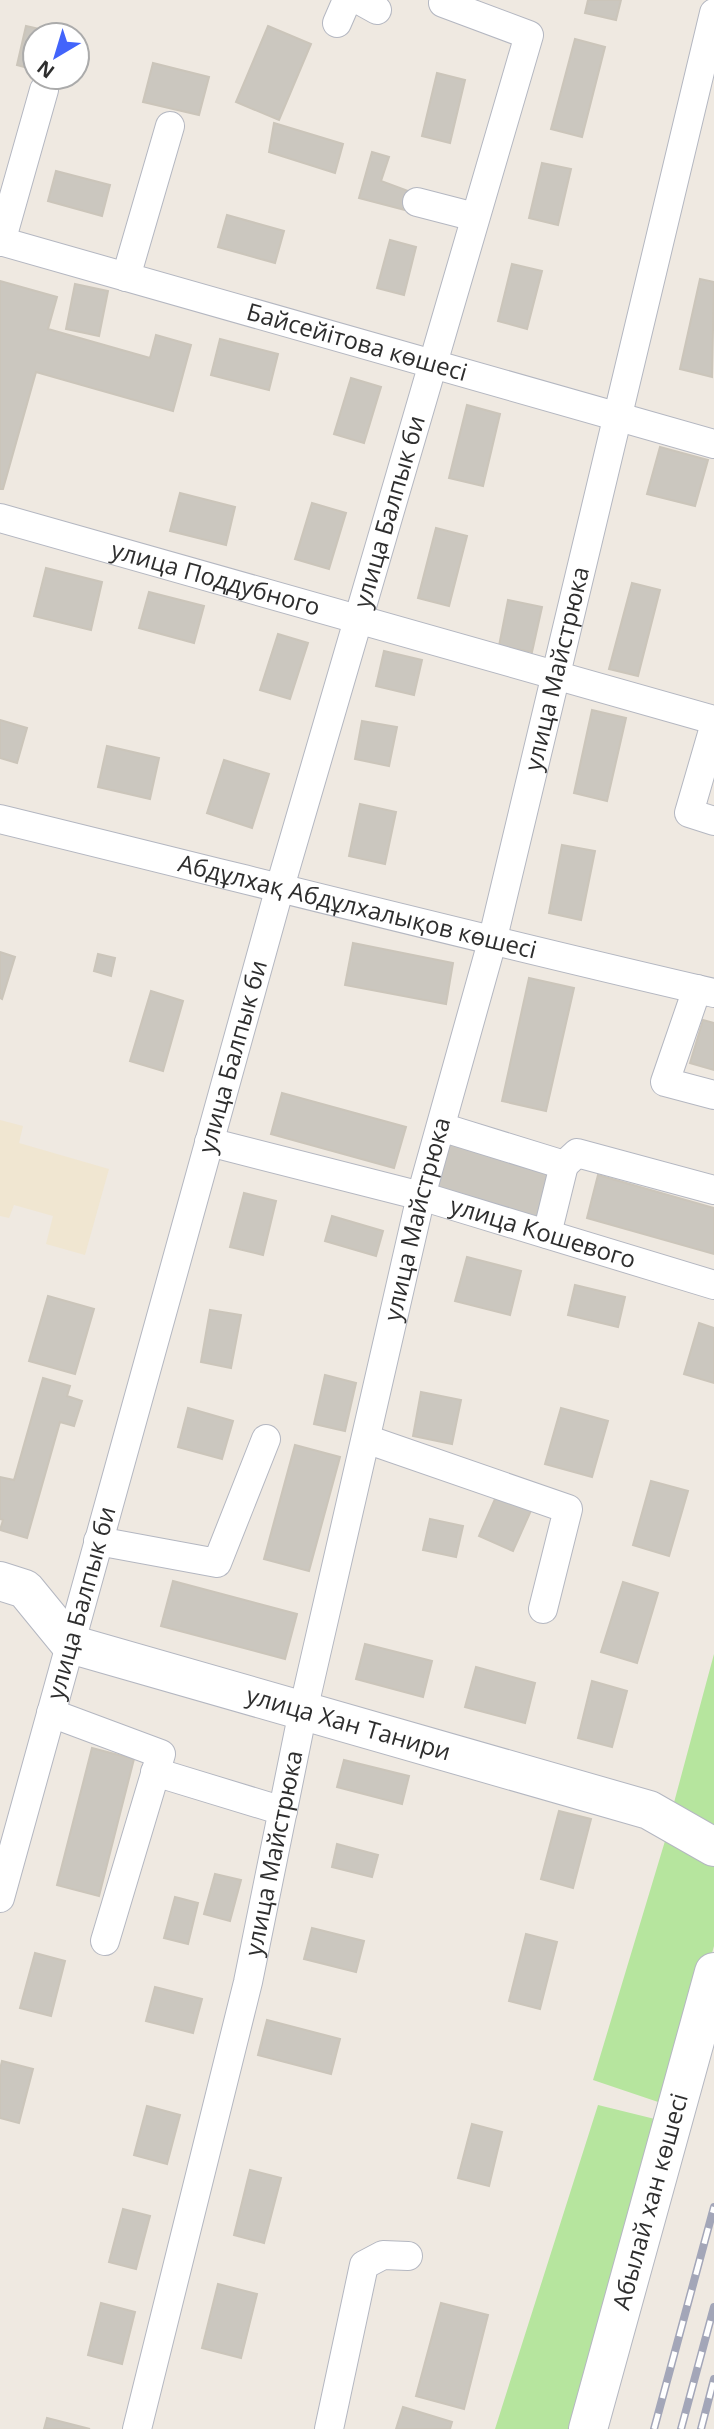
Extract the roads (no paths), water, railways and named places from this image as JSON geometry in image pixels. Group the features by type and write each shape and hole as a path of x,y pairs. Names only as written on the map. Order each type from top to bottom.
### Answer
{"street":[{"name":"улица Балпык би","path":"0,1898 280,887 529,35 443,3"},
{"name":"улица Майстрюка","path":"137,2429 248,1982 303,1711 421,1196 492,942 714,13"},
{"path":"1,241 44,91"},
{"path":"126,277 170,126"},
{"path":"417,202 475,217"},
{"name":"Байсейітова көшесі","path":"1,241 714,444"},
{"name":"улица Поддубного","path":"0,518 714,720"},
{"path":"714,727 689,813 714,821"},
{"name":"Абдұлхақ Абдұлхалықов көшесі","path":"0,819 492,942 706,991"},
{"path":"706,991 665,1082 714,1095"},
{"path":"441,1127 564,1165"},
{"name":"улица Кошевого","path":"209,1142 421,1196 714,1284"},
{"path":"547,1234 564,1165 576,1153 714,1190"},
{"path":"98,1541 217,1563 266,1439"},
{"path":"366,1439 568,1509 543,1609"},
{"path":"0,1581 25,1589 70,1644"},
{"name":"улица Хан Танири","path":"70,1644 649,1810 714,1847"},
{"path":"51,1713 161,1754 105,1941"},
{"path":"155,1772 283,1811"},
{"name":"Абылай хан көшесі","path":"588,2429 714,1972"},
{"path":"329,2429 364,2265 383,2255 408,2256"}],"railway":[{"path":"654,2429 714,2207"},
{"path":"681,2429 714,2307"},
{"path":"701,2429 714,2379"}]}
